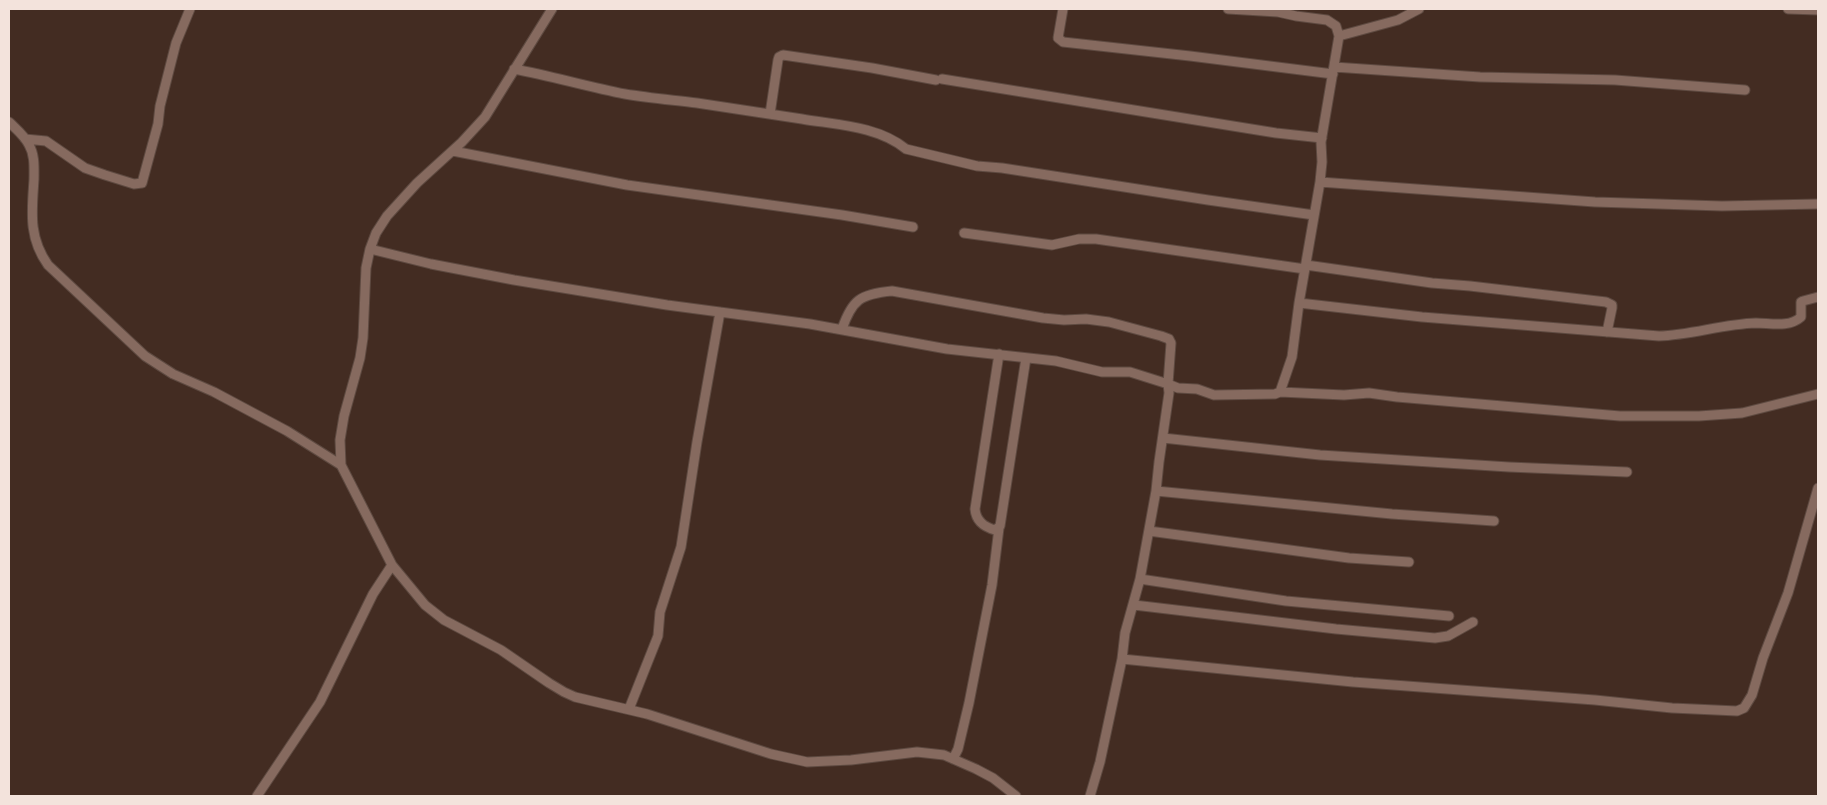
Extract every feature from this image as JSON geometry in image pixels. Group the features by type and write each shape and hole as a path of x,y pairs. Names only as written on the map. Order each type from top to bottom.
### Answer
{"street":[{"path":"25,139 46,141 92,170 129,183 142,183 158,124 160,106 176,42 190,9"},
{"path":"552,9 485,116 453,151 417,184 387,216 376,233 370,249 365,274 363,338 360,358 344,416 340,440 341,465 392,565 425,606 444,620 501,650 549,683 575,697 629,709 771,754 807,762 851,760 918,752 944,756 993,778 1016,796"},
{"path":"1063,9 1058,38 1063,42 1333,71 1615,80 1745,90"},
{"path":"1228,9 1278,12 1327,20 1336,26 1338,36 1322,138 1320,182 1299,303 1292,357 1280,392"},
{"path":"1338,36 1398,20 1419,9"},
{"path":"1788,9 1818,10"},
{"path":"770,114 778,57 783,56 872,68 1266,132 1322,138"},
{"path":"514,69 626,94 858,128 898,142 906,149 977,166 1002,168 1314,215"},
{"path":"9,122 29,145 34,167 32,225 34,239 41,256 48,265 145,356 158,365 287,431 341,465"},
{"path":"453,151 636,187 842,215 913,227"},
{"path":"1320,182 1586,202 1722,206 1818,204"},
{"path":"964,233 1052,245 1079,239 1096,239 1432,283 1606,302 1612,305 1607,332"},
{"path":"370,249 431,264 514,280 842,329 947,349 1056,361 1102,372 1130,372 1178,388 1197,389 1222,396 1235,393 1276,394 1280,392 1344,395 1368,393 1397,398 1620,416 1699,416 1742,413 1818,394"},
{"path":"842,329 851,306 861,298 892,291 1043,318 1064,320 1086,319 1109,322 1161,336 1172,343 1168,384 1169,393 1149,532 1100,762 1090,796"},
{"path":"1299,303 1422,316 1648,336 1670,336 1746,324 1784,324 1801,317 1801,302 1818,297"},
{"path":"629,709 658,636 660,612 681,547 706,386 720,312"},
{"path":"999,354 975,513 982,525 992,530 999,528"},
{"path":"954,759 969,703 992,585 999,528 1026,358"},
{"path":"1163,438 1320,454 1509,467 1628,472"},
{"path":"1122,659 1353,682 1594,700 1672,708 1737,711 1744,708 1752,695 1762,658 1788,593 1818,488"},
{"path":"1156,491 1494,522"},
{"path":"1149,532 1349,558 1409,562"},
{"path":"257,796 320,702 373,594 392,565"},
{"path":"1140,579 1286,601 1449,616"},
{"path":"1134,605 1336,629 1435,638 1448,636 1473,622"}]}
